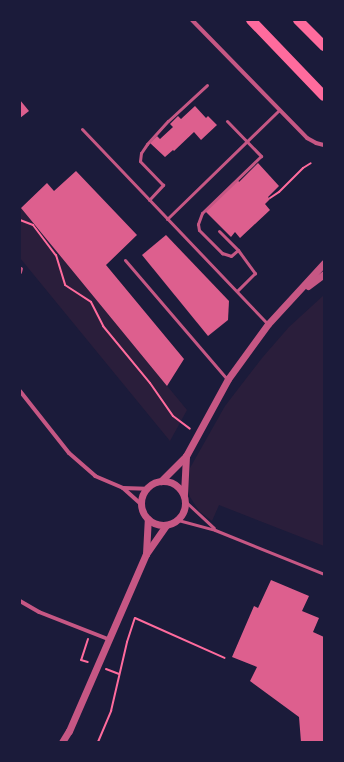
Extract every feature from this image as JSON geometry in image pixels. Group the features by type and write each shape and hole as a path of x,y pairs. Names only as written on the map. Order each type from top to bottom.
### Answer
{"highway":[{"path":"250,20 324,96"},
{"path":"298,20 324,46"}],"street":[{"path":"193,21 307,138 316,143 324,144"},
{"path":"186,456 184,494 186,502 185,509 178,520 166,525 158,525 148,519 143,512 141,504 142,496 146,489 152,484 161,481 186,456 228,379 268,324 300,291 324,263"},
{"path":"300,291 324,274"},
{"path":"20,391 69,453 95,476 123,488 141,504"},
{"path":"161,481 176,485 184,494"},
{"path":"123,488 146,489"},
{"path":"146,554 148,519"},
{"path":"62,742 69,731 146,554 166,525"},
{"path":"20,601 39,612 108,639"},
{"path":"68,742 69,731"}],"lane":[{"path":"149,200 162,185 140,162 141,153 147,144 168,121 207,85"},
{"path":"167,219 279,110"},
{"path":"228,121 261,156 199,218 199,230 222,253 231,256 238,250"},
{"path":"82,129 268,324"},
{"path":"219,231 238,250 255,273 237,291"},
{"path":"125,260 228,379"},
{"path":"186,502 215,530"},
{"path":"178,520 215,530 324,574"}],"path":[{"path":"270,198 279,192 298,172 311,163"},
{"path":"20,220 33,225 56,255 65,285 91,302 103,326 150,382 173,416 197,434"},
{"path":"98,742 111,710 127,642 135,618 225,658"}],"shaded area":[{"path":"20,207 187,410 170,441 20,258"},
{"path":"324,295 324,546 219,505 212,521 199,511 190,497 187,489 190,468 225,406 262,358 289,327"}],"building":[{"path":"20,100 29,111 20,118"},
{"path":"195,106 206,118 208,116 217,125 201,140 194,132 174,151 173,150 165,157 150,143 157,136 160,139 173,127 170,124 178,116 181,119"},
{"path":"258,163 279,186 268,197 270,199 265,204 270,210 240,238 235,232 231,237 205,211 238,180 239,182"},
{"path":"76,171 137,235 106,265 184,359 167,386 21,208 47,183 54,191"},
{"path":"166,235 229,301 228,320 208,336 142,255"},
{"path":"271,580 309,596 302,611 319,618 313,632 324,637 324,742 301,742 299,717 250,681 257,667 232,657 254,606 258,608"}]}
